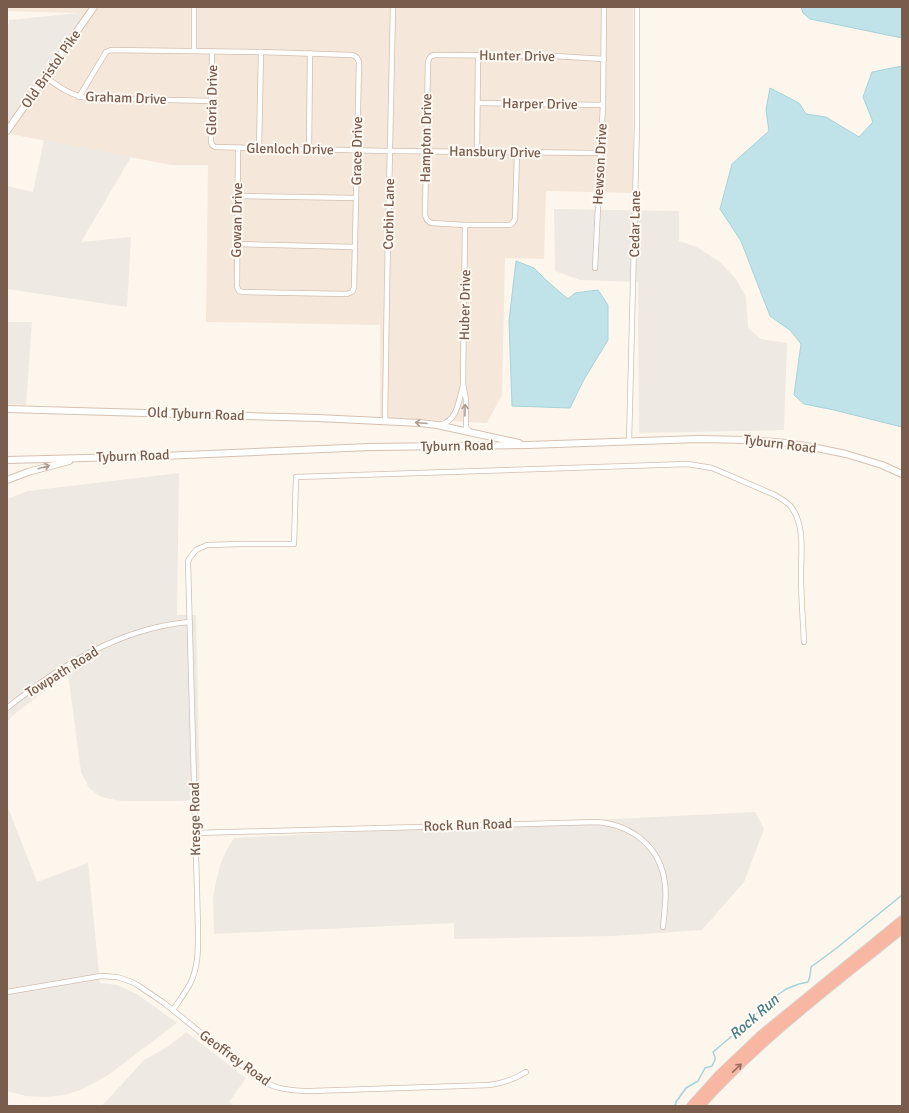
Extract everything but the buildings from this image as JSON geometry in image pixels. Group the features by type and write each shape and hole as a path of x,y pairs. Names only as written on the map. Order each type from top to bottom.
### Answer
{"highway":[{"path":"691,1106 728,1066 761,1035 902,920"},
{"path":"700,1106 738,1066 766,1040 902,929"}],"main road":[{"name":"Old Bristol Pike","path":"7,131 94,7"},
{"name":"Old Tyburn Road","path":"7,408 385,421 437,425 528,445"},
{"name":"Tyburn Road","path":"7,460 369,447 528,445 698,439 741,440 817,448 846,454 882,465 902,474"},
{"path":"7,480 28,472 84,458"}],"street":[{"path":"194,7 194,51"},
{"name":"Corbin Lane","path":"385,421 386,294 393,7"},
{"name":"Hewson Drive","path":"595,268 603,105 604,7"},
{"name":"Cedar Lane","path":"629,442 637,124 637,7"},
{"path":"79,97 108,51 310,53 308,149"},
{"name":"Gloria Drive","path":"212,52 211,142 212,145 217,148 238,148"},
{"path":"259,149 261,52"},
{"name":"Grace Drive","path":"310,53 352,55 358,59 354,288 352,292"},
{"path":"477,152 478,55"},
{"name":"Hunter Drive","path":"431,56 554,56 604,59"},
{"name":"Hampton Drive","path":"431,56 428,62 426,220 431,223 465,225"},
{"name":"Graham Drive","path":"45,77 67,92 79,97 212,101"},
{"name":"Harper Drive","path":"478,103 603,105"},
{"name":"Glenloch Drive","path":"238,148 390,151"},
{"name":"Gowan Drive","path":"238,148 237,288 239,291 347,294 352,292"},
{"name":"Hansbury Drive","path":"390,151 601,153"},
{"path":"465,225 512,224 515,219 517,152"},
{"path":"238,196 356,198"},
{"name":"Huber Drive","path":"465,225 463,384 466,400 466,427 472,432"},
{"path":"237,244 355,247"},
{"name":"Huber Drive","path":"437,425 447,422 453,417 463,384"},
{"name":"Kresge Road","path":"173,1010 191,982 197,964 198,928 196,833 188,562 196,550 210,545 294,544 296,476 688,464 707,467 755,486 786,501 792,508 798,522 801,536 804,642"},
{"name":"Towpath Road","path":"7,708 40,683 68,665 103,646 158,627 189,622"},
{"name":"Rock Run Road","path":"196,833 597,822 613,824 638,836 651,849 660,864 666,894 662,927"},
{"name":"Geoffrey Road","path":"7,992 101,976 117,977 132,982 173,1010 257,1078 265,1083 295,1091 490,1085 507,1082 526,1072"}],"shaded area":[{"path":"7,7 633,7 633,193 546,191 544,259 505,258 502,395 487,423 380,417 380,325 206,322 208,165 171,165 10,134 86,22 79,13 7,11"},
{"path":"79,13 86,22 7,136 7,24 9,24 9,20"},
{"path":"44,140 131,157 81,242 131,237 127,307 7,289 7,186 33,192"},
{"path":"554,209 679,211 679,241 697,247 721,263 736,279 746,297 748,328 761,339 787,343 784,430 639,433 638,282 580,280 555,271"},
{"path":"7,322 32,322 26,405 7,404"},
{"path":"179,473 177,615 196,615 200,799 182,801 121,801 101,797 89,788 81,772 68,673 12,716 7,722 7,499 28,491"},
{"path":"7,805 37,882 88,863 100,983 117,985 137,994 177,1023 108,1075 83,1089 65,1095 45,1097 26,1096 7,1091"},
{"path":"755,812 764,829 744,882 702,930 614,936 454,939 454,923 214,934 213,897 216,882 226,851 234,838"},
{"path":"186,1032 246,1078 229,1102 234,1106 102,1106 144,1060 169,1046"}],"water":[{"path":"801,7 902,7 902,38 810,19 803,13"},
{"path":"902,66 902,427 804,404 794,395 801,344 791,331 770,316 741,241 720,209 732,164 769,131 766,110 770,88 799,103 806,114 826,117 859,137 873,122 863,97 872,72"},
{"path":"516,261 534,268 568,299 575,293 598,290 608,305 608,340 583,381 570,408 512,406 509,321"}],"waterway":[{"name":"Rock Run","path":"675,1106 676,1102 686,1088 698,1081 705,1068 712,1066 715,1060 713,1052 751,1020 765,1004 786,989 808,982 811,967 902,895"}]}
